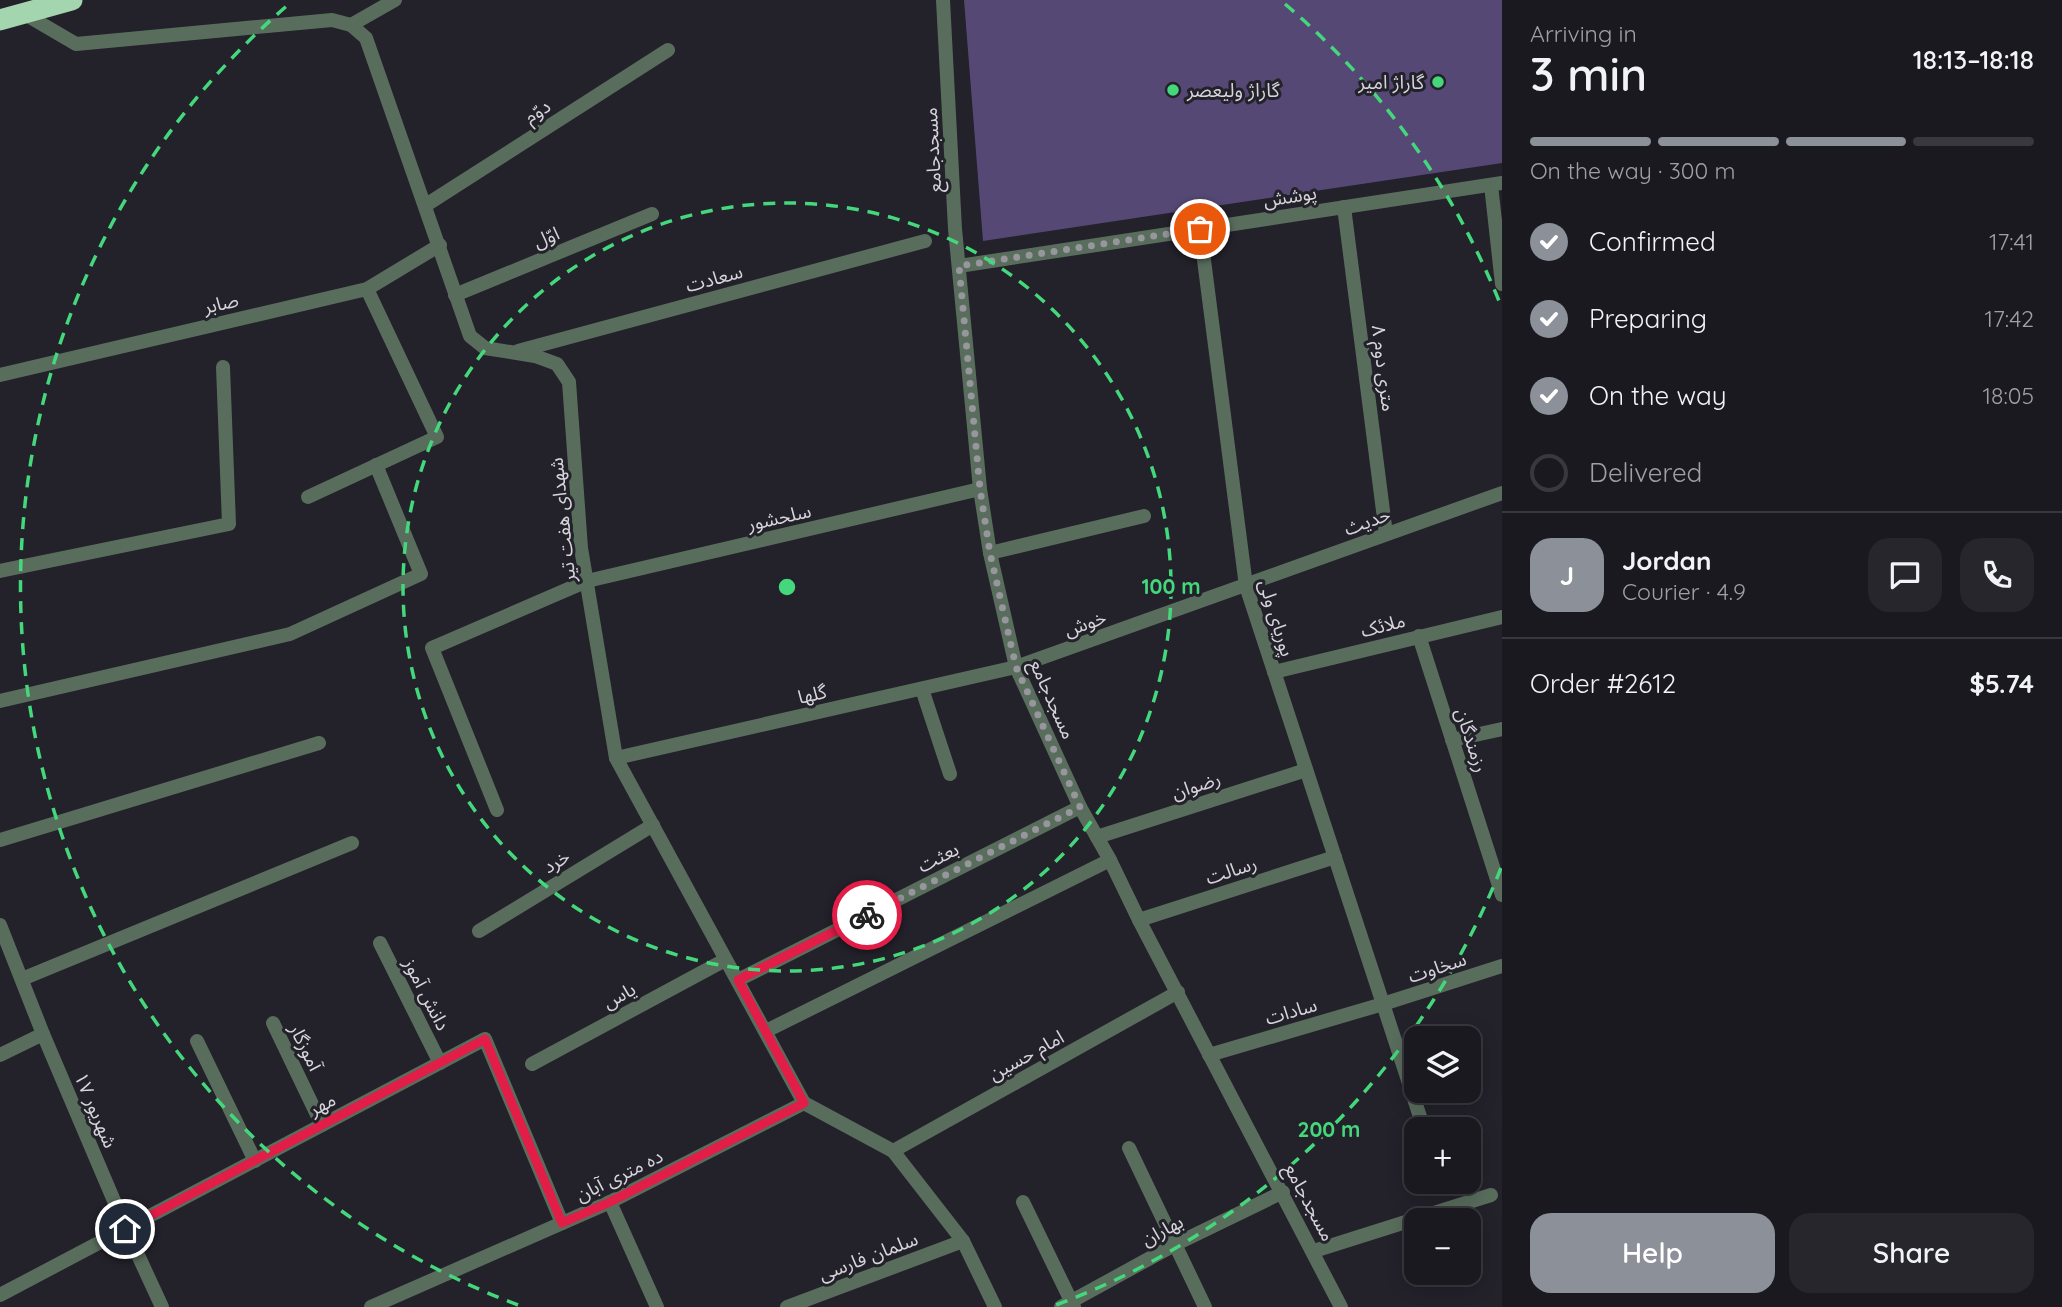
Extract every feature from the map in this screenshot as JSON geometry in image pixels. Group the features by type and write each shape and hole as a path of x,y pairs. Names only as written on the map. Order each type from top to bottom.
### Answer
{"highway":[{"path":"0,20 72,0"}],"street":[{"path":"23,13 76,44 332,20 351,25 395,0"},
{"name":"مسجدجامع","path":"943,0 959,266 980,489 990,553 1016,667 1080,807 1341,1307"},
{"name":"شهدای هفت تیر","path":"351,25 366,38 470,336 485,348 535,356 557,364 569,382 581,548 616,758 804,1103"},
{"name":"دوّم","path":"426,205 668,50"},
{"path":"1497,184 1502,284"},
{"name":"پوشش","path":"959,266 1497,184"},
{"name":"۸ متری دوم","path":"1344,207 1386,534"},
{"name":"اوّل","path":"455,295 652,214"},
{"name":"پوریای ولی","path":"1200,229 1246,586 1420,1117"},
{"name":"سعادت","path":"513,352 925,240"},
{"name":"صابر","path":"0,375 367,289 440,245"},
{"path":"309,497 437,437 367,289"},
{"path":"0,571 229,524 223,367"},
{"path":"0,701 290,634 421,574 376,465"},
{"name":"سلحشور","path":"497,810 432,649 587,581 980,489"},
{"name":"حدیث","path":"1246,586 1502,493"},
{"path":"990,553 1143,516"},
{"name":"خوش","path":"1016,667 1246,586"},
{"name":"ملائک","path":"1274,672 1502,617"},
{"name":"رزمندگان","path":"1419,636 1502,895"},
{"name":"گلها","path":"616,758 1016,667"},
{"path":"922,689 950,774"},
{"path":"1452,740 1502,729"},
{"path":"0,840 319,743"},
{"name":"رضوان","path":"1097,837 1306,770"},
{"name":"بعثت","path":"738,980 1080,807"},
{"name":"خرد","path":"479,931 653,825"},
{"path":"22,979 352,843"},
{"name":"رسالت","path":"1139,920 1335,857"},
{"path":"766,1031 1110,860"},
{"name":"۱۷ شهریور","path":"0,928 125,1229 162,1307"},
{"name":"دانش آموز","path":"380,943 440,1063"},
{"name":"یاس","path":"532,1064 725,960"},
{"name":"سخاوت","path":"1383,1004 1502,966"},
{"name":"امام حسین","path":"893,1151 1178,992"},
{"name":"سادات","path":"1209,1055 1383,1004"},
{"name":"آموزگار","path":"273,1023 322,1125"},
{"path":"0,1055 43,1034"},
{"name":"مهر","path":"0,1295 485,1039 562,1223"},
{"path":"197,1041 255,1161"},
{"path":"804,1103 893,1151 963,1241 995,1307"},
{"name":"ده متری آبان","path":"377,1306 610,1202 804,1103"},
{"path":"1129,1148 1205,1307"},
{"name":"بهاران","path":"1069,1306 1174,1245 1283,1192"},
{"path":"1314,1251 1491,1195"},
{"path":"610,1202 657,1307"},
{"path":"1023,1202 1069,1306"},
{"name":"سلمان فارسی","path":"787,1307 963,1241"}],"building":[{"name":"گاراژ ولیعصر","path":"964,0 1502,0 1502,163 983,241"}],"way so far":[{"path":"867,915 1080,807 1016,667 990,553 980,489 959,266 1200,229"}],"place":[{"name":"گاراژ امیر","path":"1438,82"},
{"name":"گاراژ ولیعصر","path":"1173,90"}],"route":[{"path":"125,1229 485,1039 562,1223 610,1202 804,1103 738,980 867,915"}]}
